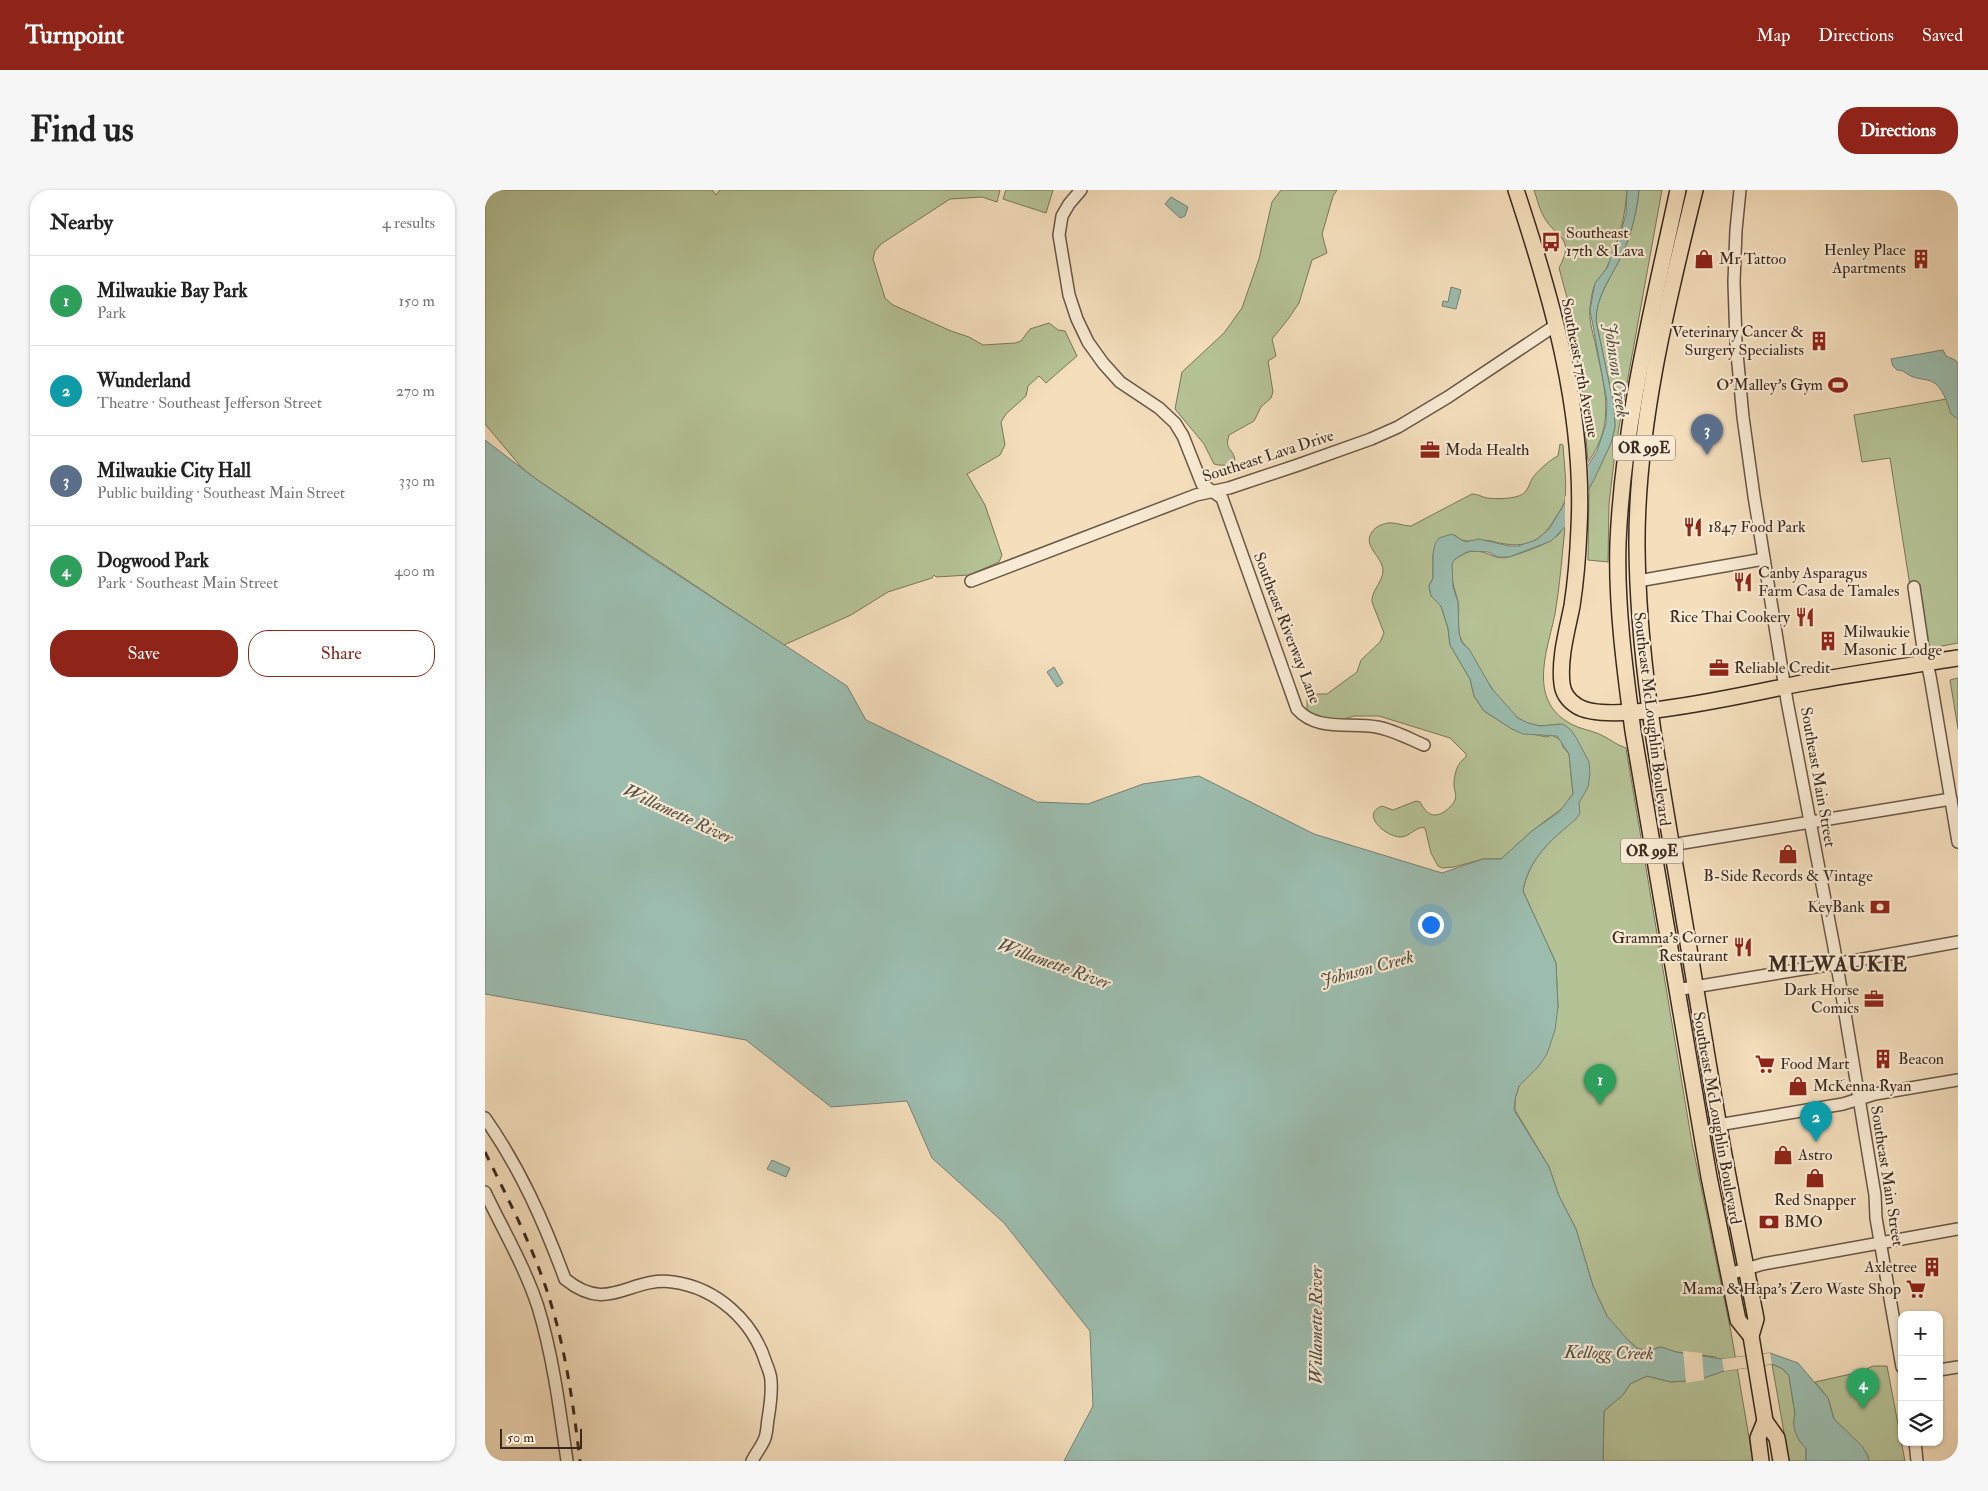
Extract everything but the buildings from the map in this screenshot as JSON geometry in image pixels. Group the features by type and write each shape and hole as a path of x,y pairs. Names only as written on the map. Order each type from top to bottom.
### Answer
{"main road":[{"name":"Southeast 17th Avenue","path":"1516,190 1556,325 1574,414 1579,462 1578,548 1562,670 1563,689 1571,702 1591,712 1604,714 1650,710 1958,658"},
{"name":"Southeast McLoughlin Boulevard","path":"1678,190 1636,386 1621,498 1618,545 1619,584 1631,712 1676,990 1709,1178 1738,1320 1751,1336"},
{"name":"Southeast McLoughlin Boulevard","path":"1695,190 1667,312 1648,420 1638,510 1638,582 1650,710 1671,845 1718,1125 1756,1319 1751,1336 1765,1421 1777,1438 1781,1461"},
{"name":"Southeast McLoughlin Boulevard","path":"1765,1421 1757,1438 1765,1458"}],"street":[{"name":"Southeast Riverway Lane","path":"1081,190 1062,216 1059,235 1069,295 1077,319 1088,342 1120,382 1159,408 1175,423 1183,436 1202,484 1222,498 1297,709 1309,721 1378,727 1424,745"},
{"name":"Southeast Main Street","path":"1741,190 1734,259 1735,343 1743,417 1785,687 1836,964 1875,1195 1876,1218 1900,1356"},
{"name":"Southeast Lava Drive","path":"971,582 1196,496 1298,466 1371,439 1398,427 1448,397 1556,325"},
{"path":"1638,582 1764,559"},
{"path":"1914,587 1958,842"},
{"path":"1671,845 1951,799"},
{"path":"1676,990 1958,942"},
{"path":"1718,1125 1843,1104 1875,1094 1958,1080"},
{"path":"485,1118 508,1151 543,1220 565,1279 571,1284 590,1294 604,1296 649,1283 671,1282 684,1284 706,1292 720,1300 734,1311 751,1330 763,1355 771,1379 770,1409 765,1437 752,1461"},
{"path":"485,1192 522,1269 538,1308 560,1409 567,1461"},
{"path":"1729,1274 1746,1267 1958,1229"},
{"path":"1943,1369 1958,1367"},
{"path":"1915,1446 1917,1461"}],"green space":[{"path":"485,190 712,190 716,195 720,190 1000,190 997,202 982,197 950,199 881,244 875,251 873,259 885,298 893,305 969,337 983,345 1021,341 1030,329 1049,323 1058,330 1065,331 1077,356 1046,383 1039,376 1028,386 1026,396 1006,414 1001,422 1005,445 1000,455 967,474 985,505 1002,555 999,562 969,575 936,577 934,575 932,578 888,592 851,615 784,645 536,479 522,468 485,424"},
{"path":"1006,190 1053,190 1046,213 1003,199"},
{"path":"1281,190 1337,190 1333,196 1322,234 1327,253 1312,260 1299,303 1272,339 1276,356 1268,361 1273,392 1271,398 1261,407 1254,421 1229,435 1228,447 1233,453 1235,460 1226,465 1214,464 1204,444 1175,409 1182,372 1224,333 1242,308 1259,259 1272,202"},
{"path":"1534,190 1627,190 1625,210 1618,239 1607,267 1596,282 1591,302 1590,321 1602,374 1606,404 1603,433 1588,462 1581,378 1567,314 1569,305 1559,268 1566,250 1565,244 1544,217"},
{"path":"1639,190 1662,190 1616,444 1609,504 1608,562 1588,560 1589,489 1611,443 1615,427 1614,406 1596,321 1597,311 1602,293 1624,250 1635,213"},
{"path":"1958,397 1958,643 1920,650 1890,458 1862,462 1854,415"},
{"path":"1560,444 1563,445 1566,479 1565,500 1550,527 1536,539 1521,545 1485,540 1467,541 1455,535 1433,554 1433,578 1429,586 1431,596 1441,606 1448,628 1450,645 1470,679 1474,696 1484,711 1512,729 1546,737 1552,735 1561,740 1563,747 1569,754 1573,794 1568,800 1575,795 1576,746 1560,724 1541,726 1521,720 1512,713 1496,694 1462,642 1458,624 1459,606 1451,570 1453,561 1469,552 1481,552 1503,558 1509,557 1553,539 1565,527 1557,603 1543,674 1544,689 1549,702 1557,714 1571,724 1606,737 1626,748 1692,1143 1731,1332 1753,1461 1603,1461 1604,1411 1623,1395 1630,1384 1647,1376 1671,1382 1698,1380 1718,1373 1716,1357 1676,1352 1661,1347 1647,1351 1637,1348 1620,1333 1607,1316 1593,1286 1576,1229 1559,1196 1549,1167 1515,1110 1515,1099 1519,1086 1538,1067 1558,1007 1556,963 1523,891 1530,870 1541,852 1572,822 1561,809 1532,831 1501,859 1483,859 1454,867 1442,868 1438,866 1431,853 1425,828 1419,828 1401,837 1395,836 1377,824 1373,814 1382,806 1393,810 1416,801 1420,802 1430,814 1436,815 1444,812 1455,800 1455,773 1460,762 1466,757 1466,754 1450,738 1379,716 1354,716 1344,719 1320,718 1307,713 1309,694 1327,694 1357,672 1361,660 1380,642 1384,633 1372,602 1373,594 1381,579 1383,570 1369,542 1373,530 1388,523 1411,526 1472,494 1494,499 1519,496 1527,490 1536,473 1558,456"},
{"path":"1958,678 1958,729 1950,680"},
{"path":"1772,1364 1783,1369 1789,1376 1795,1414 1795,1428 1800,1441 1806,1448 1806,1461 1789,1461"},
{"path":"1873,1366 1887,1366 1898,1424 1898,1446 1902,1446 1905,1461 1869,1461 1868,1456 1834,1419 1828,1398 1815,1382 1860,1372"}],"water":[{"path":"1627,190 1639,190 1634,220 1624,250 1602,293 1597,311 1596,321 1614,406 1615,427 1611,443 1594,480 1565,527 1551,541 1509,557 1498,557 1488,552 1469,551 1455,559 1452,564 1453,587 1458,602 1459,633 1462,643 1469,649 1492,689 1518,718 1540,726 1563,724 1571,730 1589,762 1588,787 1579,803 1580,813 1576,819 1550,842 1536,859 1530,869 1523,891 1556,963 1558,1007 1555,1030 1547,1054 1538,1067 1519,1086 1514,1110 1549,1167 1559,1196 1576,1229 1593,1286 1607,1316 1628,1340 1637,1348 1647,1351 1661,1347 1676,1352 1722,1359 1770,1353 1798,1363 1828,1398 1834,1419 1862,1446 1869,1461 1806,1461 1806,1448 1800,1441 1794,1428 1795,1414 1789,1376 1783,1369 1772,1364 1724,1371 1698,1380 1671,1382 1647,1376 1630,1384 1623,1395 1604,1411 1603,1461 1064,1461 1093,1406 1090,1331 1004,1223 932,1158 907,1101 831,1107 746,1040 485,994 485,440 536,479 652,558 847,686 866,720 1037,802 1088,804 1143,784 1199,776 1314,834 1442,873 1483,859 1501,859 1532,831 1559,812 1573,794 1569,754 1557,736 1523,734 1484,711 1474,696 1470,679 1450,645 1448,628 1441,606 1431,596 1429,586 1433,578 1433,554 1435,544 1439,538 1452,534 1465,542 1479,539 1509,546 1518,546 1536,540 1549,529 1597,451 1606,424 1607,401 1590,310 1595,283 1607,268 1621,231 1626,214"},
{"path":"1171,197 1188,207 1185,216 1180,218 1165,204"},
{"path":"1451,287 1461,290 1456,309 1442,306 1443,301 1448,302"},
{"path":"1943,350 1946,356 1958,363 1958,419 1951,414 1944,395 1935,383 1897,370 1893,366 1891,359"},
{"path":"1054,667 1063,683 1057,687 1047,672"},
{"path":"772,1160 790,1168 786,1177 767,1169"}],"pier":[{"path":"1588,459 1589,494 1565,530 1565,497"},
{"path":"1683,1351 1702,1353 1704,1380 1686,1383"},
{"path":"1770,1353 1772,1364 1724,1371 1722,1359"}],"railway":[{"path":"485,1152 525,1236 553,1309 567,1373 580,1461"}],"place":[{"name":"Southeast 17th & Lava","path":"1551,242"},
{"name":"Mr Tattoo","path":"1704,259"},
{"name":"Henley Place Apartments","path":"1921,259"},
{"name":"Veterinary Cancer & Surgery Specialists","path":"1819,341"},
{"name":"O’Malley’s Gym","path":"1838,385"},
{"name":"Moda Health","path":"1430,450"},
{"name":"Milwaukie City Hall","path":"1707,455"},
{"name":"1847 Food Park","path":"1693,527"},
{"name":"Canby Asparagus Farm Casa de Tamales","path":"1743,582"},
{"name":"Rice Thai Cookery","path":"1805,617"},
{"name":"Milwaukie Masonic Lodge","path":"1828,641"},
{"name":"Reliable Credit","path":"1719,668"},
{"name":"B-Side Records & Vintage","path":"1788,854"},
{"name":"KeyBank","path":"1880,907"},
{"name":"Gramma's Corner Restaurant","path":"1743,947"},
{"name":"Dark Horse Comics","path":"1874,999"},
{"name":"Beacon","path":"1883,1059"},
{"name":"Food Mart","path":"1765,1064"},
{"name":"McKenna Ryan","path":"1798,1086"},
{"name":"Milwaukie Bay Park","path":"1600,1105"},
{"name":"Wunderland","path":"1816,1142"},
{"name":"Astro","path":"1783,1155"},
{"name":"Red Snapper","path":"1815,1178"},
{"name":"BMO","path":"1769,1222"},
{"name":"Axletree","path":"1932,1267"},
{"name":"Mama & Hapa's Zero Waste Shop","path":"1916,1289"},
{"name":"Dogwood Park","path":"1863,1409"}],"district":[{"name":"MILWAUKIE","path":"1838,964"}],"water label":[{"name":"Johnson Creek","path":"1616,370"},
{"name":"Willamette River","path":"678,814"},
{"name":"Willamette River","path":"1054,964"},
{"name":"Johnson Creek","path":"1367,969"},
{"name":"Willamette River","path":"1316,1325"},
{"name":"Kellogg Creek","path":"1609,1353"}]}
